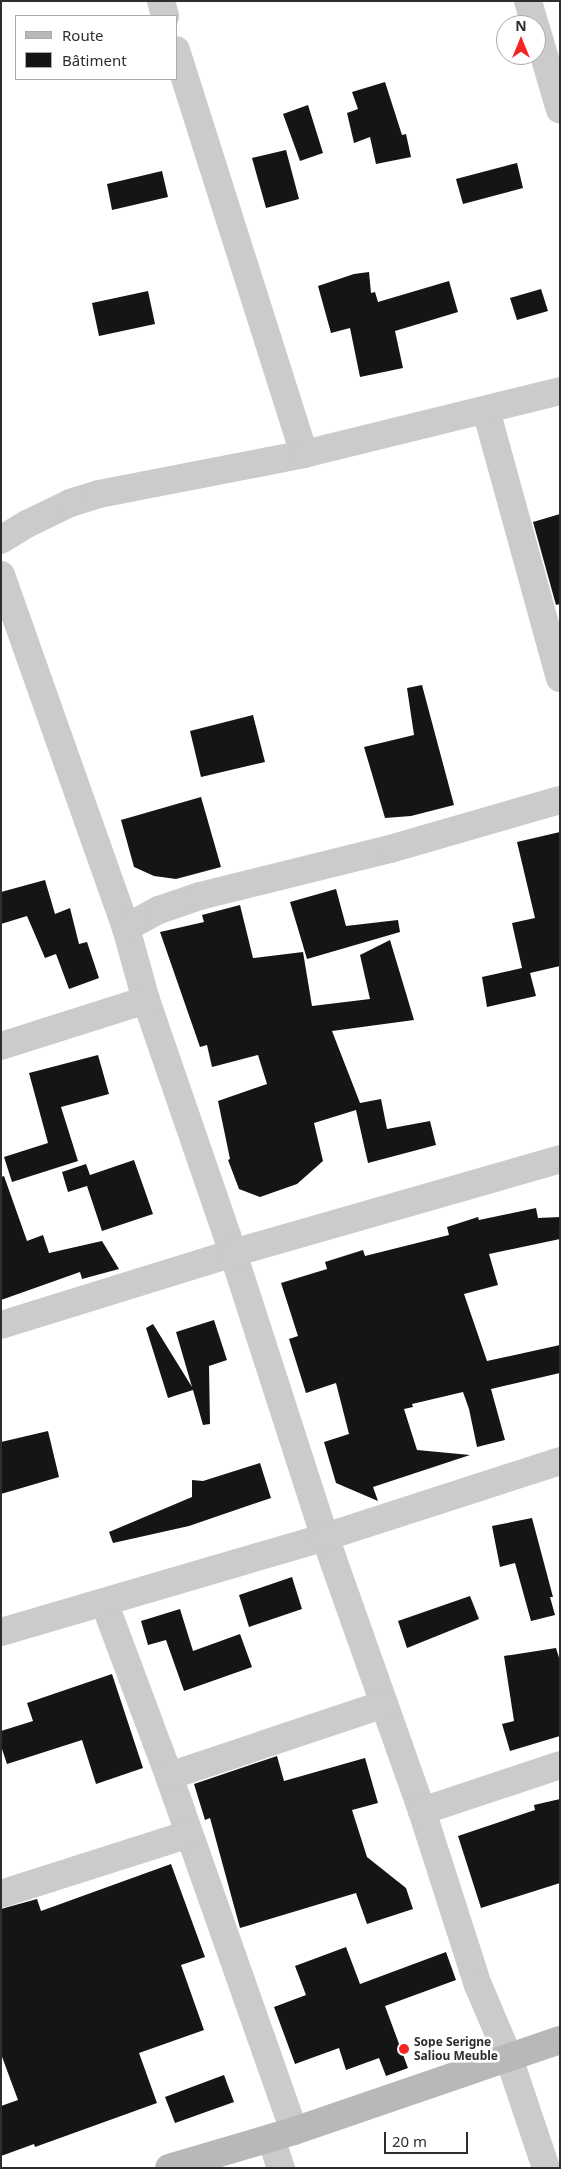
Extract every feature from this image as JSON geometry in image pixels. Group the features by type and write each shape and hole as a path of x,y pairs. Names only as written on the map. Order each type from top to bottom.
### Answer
{"main road":[{"path":"169,2168 282,2134 560,2040"}],"street":[{"path":"161,1 166,15"},
{"path":"528,1 535,15"},
{"path":"546,49 560,110"},
{"path":"178,56 304,454"},
{"path":"1,540 61,507 99,494 304,454 560,391"},
{"path":"486,410 560,678"},
{"path":"1,576 126,928 146,1000 233,1253 325,1537 422,1811 478,1985 508,2058 546,2168"},
{"path":"126,928 159,910 200,896 390,849 560,800"},
{"path":"1,1046 146,1000"},
{"path":"1,1325 233,1253 560,1159"},
{"path":"1,1632 325,1537 560,1461"},
{"path":"104,1602 189,1834 282,2134 281,2168"},
{"path":"169,1776 384,1704"},
{"path":"422,1811 560,1764"},
{"path":"1,1894 189,1834"}],"building":[{"path":"385,82 402,135 406,134 411,157 376,164 370,137 354,143 347,113 358,109 352,92"},
{"path":"308,105 323,153 300,161 283,114"},
{"path":"286,150 299,199 266,208 252,158"},
{"path":"517,163 523,188 463,204 456,179"},
{"path":"162,171 168,197 112,210 107,184"},
{"path":"369,272 371,293 375,292 378,302 449,281 458,312 395,331 403,368 360,377 350,328 331,333 318,286 354,274"},
{"path":"541,289 548,311 517,320 510,298"},
{"path":"148,291 155,324 99,336 92,303"},
{"path":"560,514 560,604 556,605 533,522"},
{"path":"422,685 454,805 411,816 385,818 364,747 414,735 407,688"},
{"path":"253,715 265,762 201,777 190,731"},
{"path":"201,797 221,867 176,879 154,876 134,867 121,820"},
{"path":"560,832 560,966 530,973 536,996 487,1007 482,977 522,968 512,923 535,918 517,842"},
{"path":"45,880 55,914 70,908 79,944 87,942 99,978 69,989 56,954 45,958 27,916 1,924 1,892"},
{"path":"336,889 346,926 398,920 400,932 307,959 290,902"},
{"path":"240,905 253,958 303,952 312,1006 370,999 360,955 390,940 414,1020 332,1031 360,1103 381,1099 387,1129 430,1121 436,1145 368,1163 356,1110 314,1123 323,1161 297,1184 260,1197 239,1189 228,1160 230,1159 218,1101 267,1084 258,1055 212,1067 207,1045 200,1047 160,932 204,922 202,915"},
{"path":"98,1055 109,1094 61,1107 78,1161 12,1182 4,1157 48,1143 29,1073"},
{"path":"134,1160 153,1214 102,1231 87,1186 68,1192 62,1172 86,1164 90,1175"},
{"path":"4,1176 27,1241 43,1235 49,1253 102,1241 119,1269 82,1279 80,1272 1,1300 1,1177"},
{"path":"536,1208 538,1218 560,1217 560,1239 489,1254 498,1285 464,1294 487,1361 560,1345 560,1373 491,1389 505,1440 477,1447 469,1409 463,1392 412,1404 413,1407 404,1409 417,1450 470,1455 373,1487 378,1501 336,1483 324,1442 349,1434 336,1383 306,1393 289,1339 298,1336 281,1283 327,1269 325,1262 363,1250 365,1256 449,1235 447,1227 478,1217 479,1220"},
{"path":"214,1320 227,1360 209,1366 210,1424 203,1425 193,1390 168,1398 146,1328 153,1324 192,1387 176,1332"},
{"path":"48,1431 59,1477 1,1494 1,1442"},
{"path":"260,1463 271,1498 189,1526 113,1543 109,1532 192,1497 192,1480 203,1481"},
{"path":"532,1518 553,1597 550,1597 555,1615 531,1621 515,1563 500,1567 492,1526"},
{"path":"292,1577 302,1609 249,1627 239,1595"},
{"path":"470,1596 479,1619 407,1648 398,1621"},
{"path":"180,1609 193,1651 240,1634 252,1667 184,1691 166,1640 148,1645 141,1621"},
{"path":"556,1648 560,1661 560,1736 510,1751 502,1724 514,1721 504,1656"},
{"path":"112,1674 143,1768 96,1784 82,1740 7,1764 1,1746 1,1731 33,1721 27,1703"},
{"path":"277,1756 284,1781 365,1758 378,1803 352,1810 367,1857 406,1888 413,1909 367,1924 356,1893 240,1928 210,1818 205,1820 194,1784"},
{"path":"560,1799 560,1883 481,1908 458,1836 535,1810 534,1805"},
{"path":"171,1864 205,1957 181,1965 204,2030 139,2053 157,2103 35,2147 34,2144 1,2156 1,2106 18,2100 1,2054 1,1909 37,1899 41,1911"},
{"path":"346,1947 360,1984 446,1952 456,1980 385,2006 408,2068 386,2076 379,2058 346,2070 339,2048 295,2064 274,2007 306,1995 295,1966"},
{"path":"224,2075 234,2102 175,2123 165,2097"}],"place":[{"name":"Sope Serigne Saliou Meuble","path":"404,2049"}]}
